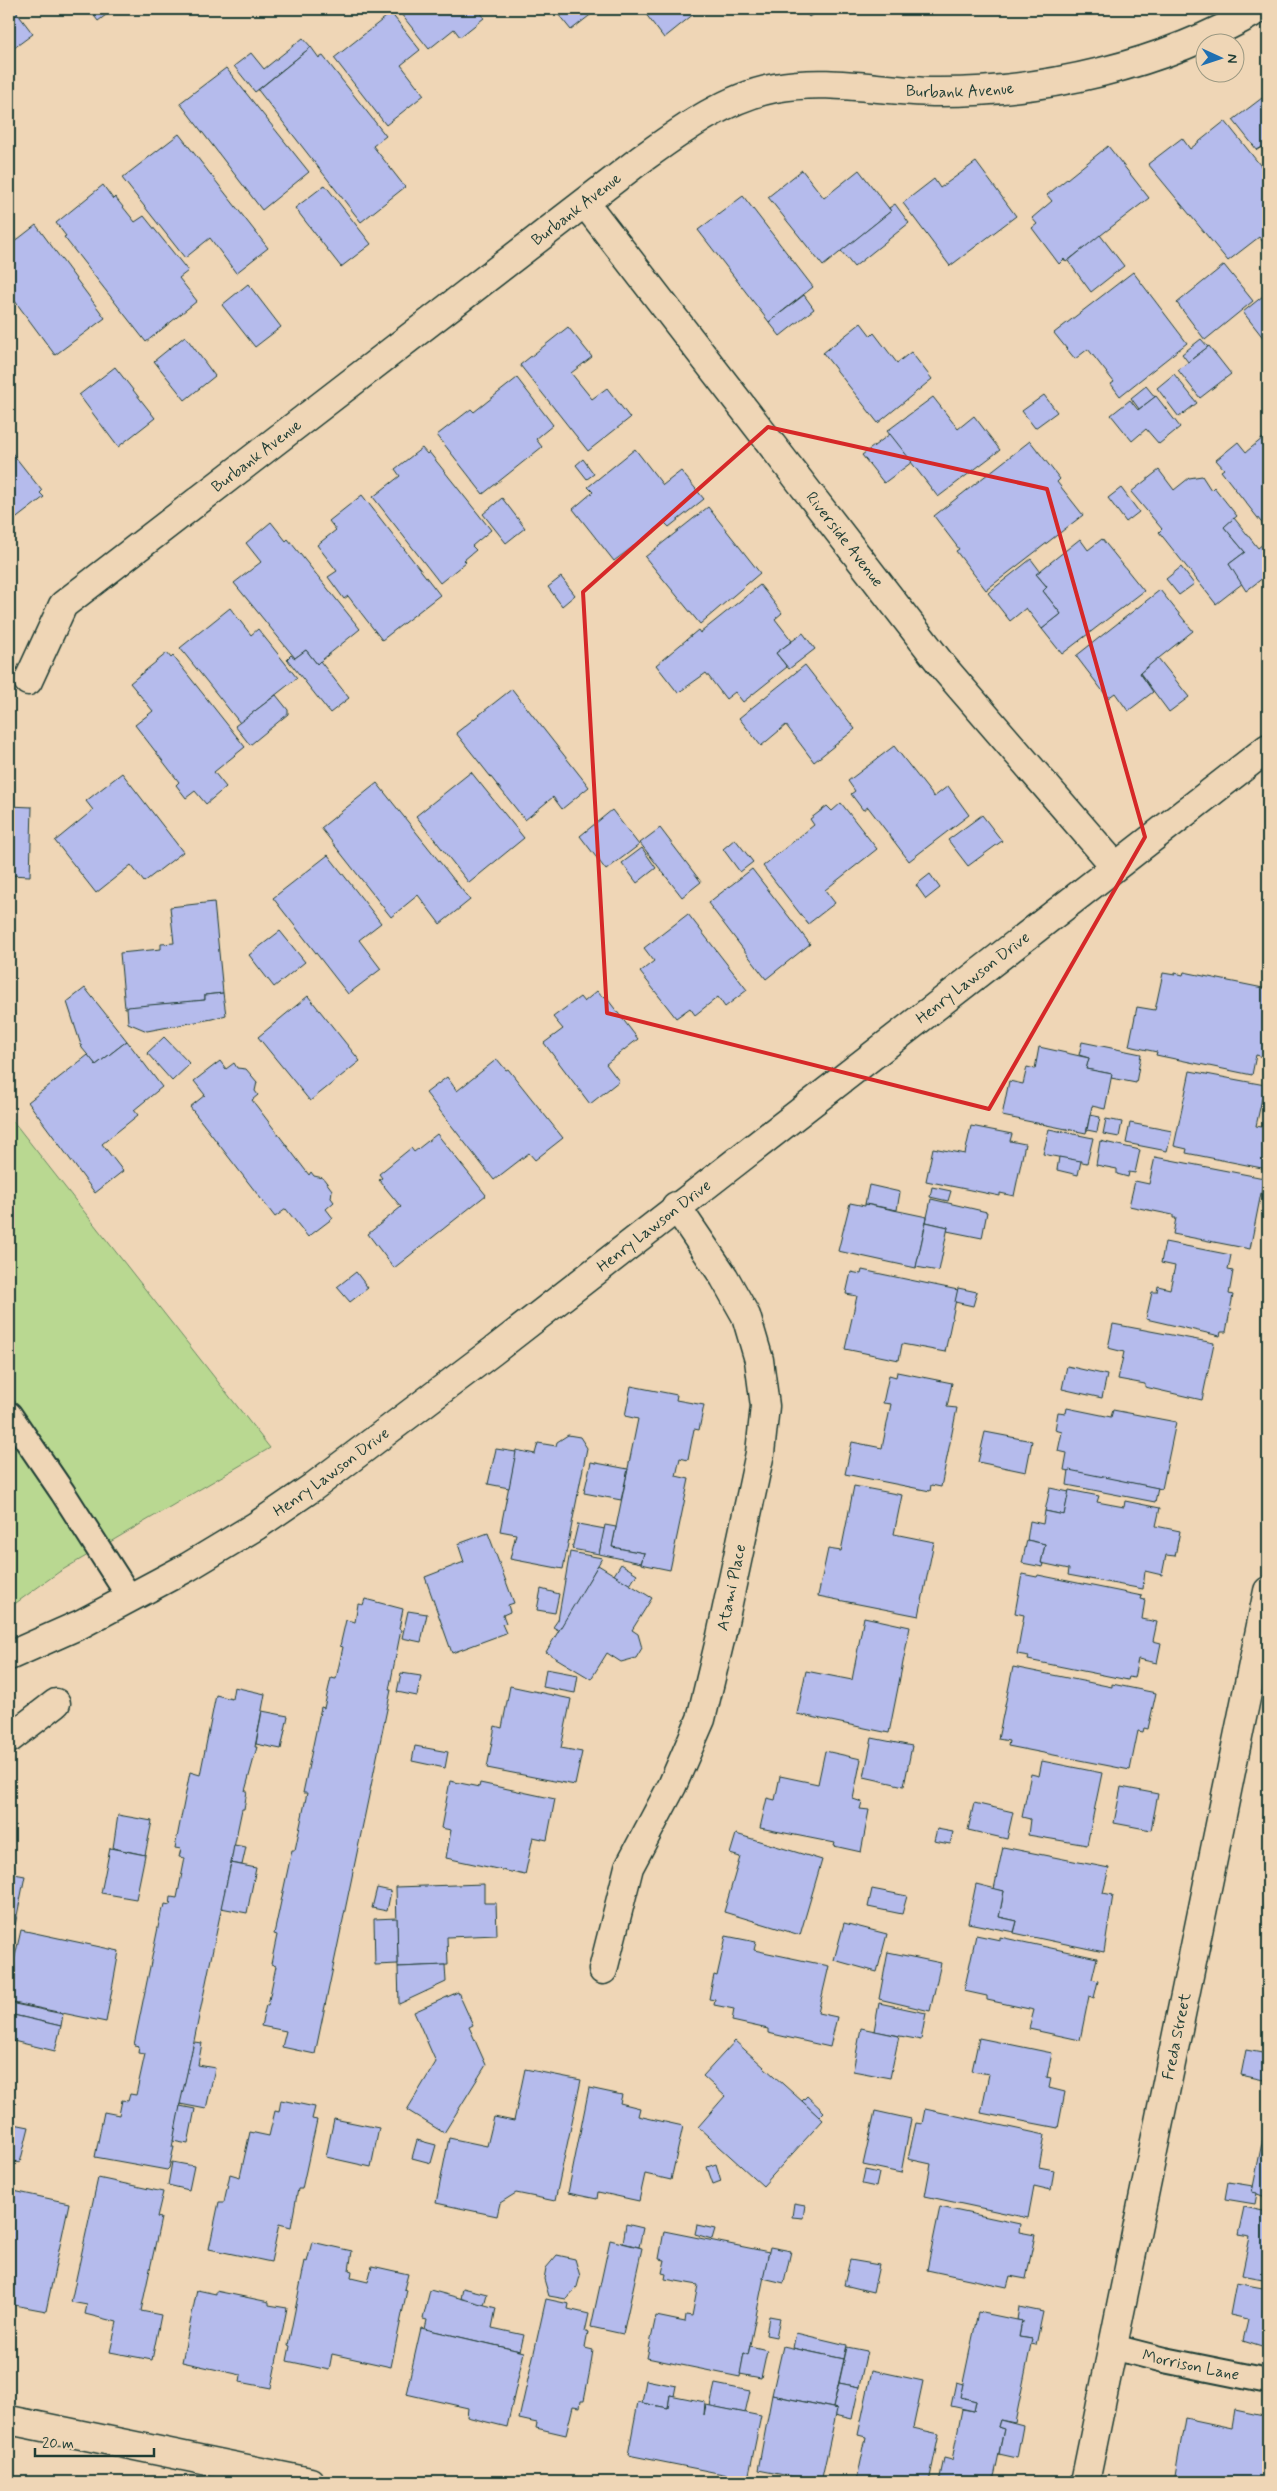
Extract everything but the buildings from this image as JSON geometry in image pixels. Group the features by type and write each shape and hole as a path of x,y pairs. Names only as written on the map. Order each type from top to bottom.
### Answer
{"street":[{"name":"Burbank Avenue","path":"28,681 63,605 678,133 743,98 774,88 805,84 838,84 933,92 969,91 1045,84 1081,77 1162,53 1203,37 1259,9"},
{"name":"Riverside Avenue","path":"585,203 944,668 1116,866"},
{"name":"Henry Lawson Drive","path":"9,1656 81,1624 130,1598 256,1526 313,1487 493,1351 676,1206 1268,748"},
{"name":"Atami Place","path":"603,1970 629,1867 672,1786 701,1719 722,1636 760,1452 765,1406 759,1360 746,1316 724,1277 676,1206"},
{"name":"Freda Street","path":"1085,2482 1268,1591"},
{"path":"9,1739 56,1703"},
{"path":"9,2420 310,2482"}],"lane":[{"path":"9,1414 63,1493 130,1598"},
{"name":"Morrison Lane","path":"1113,2347 1164,2360 1268,2381"}],"highlighted area":[{"path":"768,427 1047,489 1145,837 989,1109 607,1013 583,592"}],"green space":[{"path":"9,1116 270,1448 59,1572 9,1608"}]}
